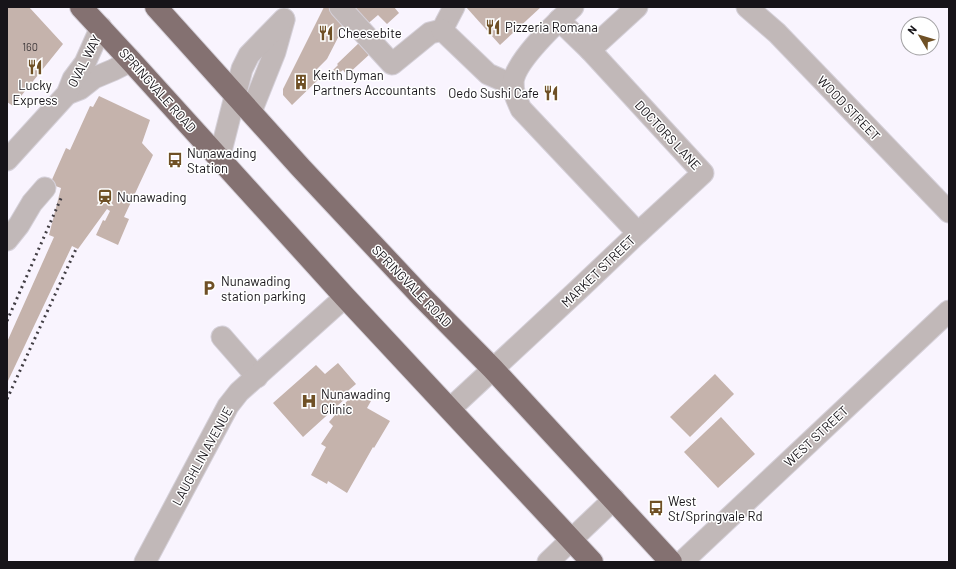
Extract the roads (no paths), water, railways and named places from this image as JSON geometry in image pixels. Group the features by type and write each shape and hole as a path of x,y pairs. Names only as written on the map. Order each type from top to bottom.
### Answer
{"highway":[{"name":"SPRINGVALE ROAD","path":"81,7 101,27 345,297 592,562"},
{"name":"SPRINGVALE ROAD","path":"156,7 301,168 493,369 671,562"}],"street":[{"path":"340,7 392,64 430,33 442,30 454,7"},
{"path":"442,30 488,74 513,85 517,72 524,59 566,13 590,50 636,7"},
{"name":"WOOD STREET","path":"747,7 777,33 949,212"},
{"path":"219,159 242,69 249,55 287,13"},
{"path":"251,112 275,52 287,13"},
{"name":"OVAL WAY","path":"7,160 67,94 73,79 85,63 101,27"},
{"name":"DOCTORS LANE","path":"590,50 703,173 638,233"},
{"name":"OVAL WAY","path":"67,94 80,89 94,78 131,60"},
{"name":"MARKET STREET","path":"450,409 638,233 521,109 515,96 513,85"},
{"path":"7,240 19,225 32,203 45,188"},
{"name":"LAUGHLIN AVENUE","path":"145,562 228,406 239,392 345,297"},
{"name":"WEST STREET","path":"682,562 949,311"},
{"path":"222,337 257,377"},
{"path":"548,562 614,499"}],"railway":[{"path":"7,321 62,196"},
{"path":"7,399 76,249"}],"place":[{"name":"Pizzeria Romana","path":"493,27"},
{"name":"Cheesebite","path":"326,33"},
{"name":"Lucky Express","path":"35,67"},
{"name":"Keith Dyman Partners Accountants","path":"301,82"},
{"name":"Oedo Sushi Cafe","path":"551,93"},
{"name":"Nunawading Station","path":"175,160"},
{"name":"Nunawading","path":"105,197"},
{"name":"Nunawading station parking","path":"209,288"},
{"name":"Nunawading Clinic","path":"309,401"},
{"name":"West St/Springvale Rd","path":"656,508"}]}
